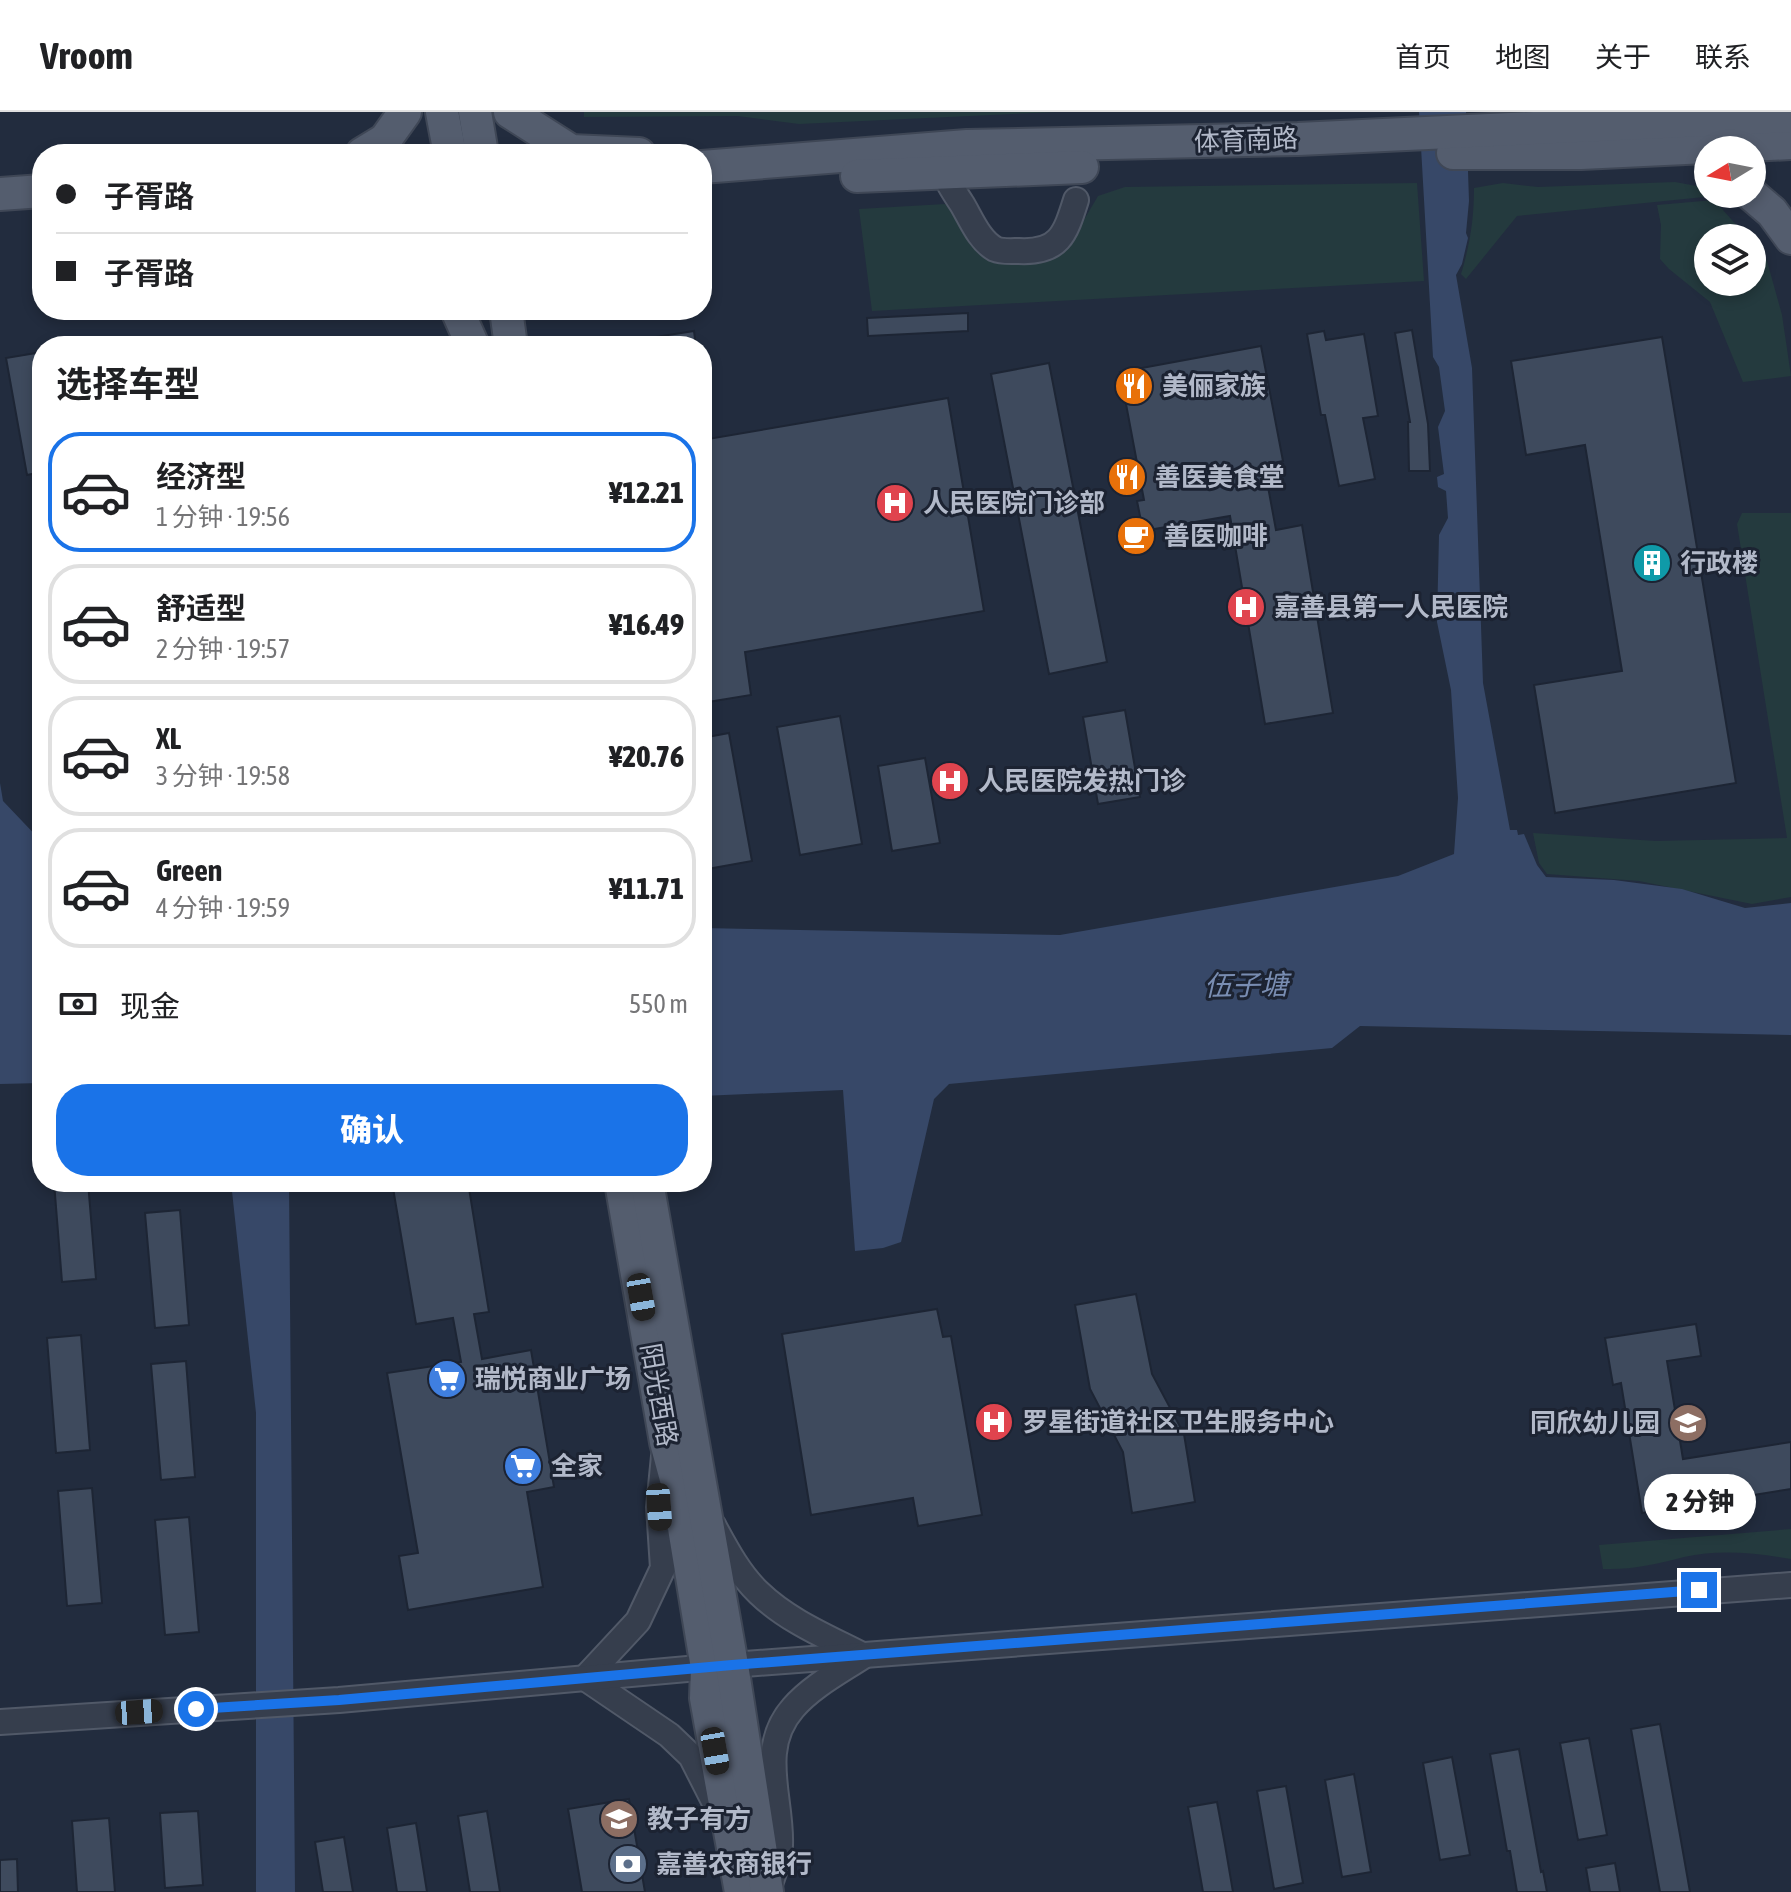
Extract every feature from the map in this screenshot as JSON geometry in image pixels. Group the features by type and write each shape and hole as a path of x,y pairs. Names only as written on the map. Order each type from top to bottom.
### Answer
{"main road":[{"path":"378,144 385,140 405,112"},
{"path":"442,112 448,144"},
{"path":"475,112 480,144"},
{"path":"510,112 560,144"},
{"path":"1641,123 1672,120 1687,112"},
{"name":"体育南路","path":"712,167 1481,141 1641,123 1791,116"},
{"name":"体育南路","path":"1481,141 1620,151 1791,143"},
{"name":"体育南路","path":"712,182 942,160 1094,166 1398,144"},
{"path":"1620,151 1694,164"},
{"path":"0,194 32,192"},
{"path":"1766,207 1791,238"},
{"path":"0,214 32,212"},
{"name":"阳光西路","path":"623,1192 666,1442 720,1666 768,1892"},
{"name":"阳光西路","path":"649,1192 705,1509 720,1666 706,1698 741,1892"}],"street":[{"path":"942,160 969,217 990,234 1043,236 1060,226 1094,166"},
{"path":"585,1678 638,1621 663,1568 659,1507 666,1442"},
{"path":"705,1509 732,1560 758,1593 794,1620 864,1656"},
{"path":"0,1722 339,1700 720,1666 1791,1585"},
{"path":"768,1892 780,1845 772,1775 777,1739 792,1709 820,1685 864,1656"},
{"path":"585,1678 669,1735 691,1756 729,1831"}],"green space":[{"path":"584,112 1056,112 799,124 738,116 584,117"},
{"path":"1675,182 1694,186 1694,198 1517,216 1466,279 1461,274 1471,231 1474,188 1503,183 1538,187"},
{"path":"1417,183 1424,281 872,311 859,209 945,204 985,255 1030,260 1056,254 1076,234 1098,196 1125,187"},
{"path":"1694,202 1694,208 1721,208 1735,224 1694,224 1694,289 1660,259 1661,225 1657,205"},
{"path":"1766,260 1782,315 1791,376 1743,382 1710,302 1703,296 1766,296"},
{"path":"1742,513 1791,513 1791,897 1752,904 1639,881 1547,874 1539,863 1533,833 1656,841 1787,838 1737,524"},
{"path":"1791,1529 1791,1559 1711,1553 1634,1567 1603,1569 1599,1545"}],"water":[{"name":"伍子塘","path":"1419,112 1466,112 1468,238 1456,275 1472,368 1483,683 1510,830 1517,830 1518,835 1524,834 1537,865 1546,877 1614,880 1682,889 1745,908 1791,903 1791,1035 1360,1026 1332,1048 949,1084 934,1099 901,1242 883,1248 855,1251 843,1090 712,1096 712,928 1060,935 1398,876 1454,854 1458,798 1451,690 1437,622 1439,535 1448,518 1446,491 1438,487 1437,477 1444,474 1438,427 1445,411 1439,367 1433,357"},
{"path":"0,783 3,801 32,831 32,1083 0,1084"},
{"path":"232,1192 289,1192 295,1892 256,1892 256,1413"}],"building":[{"path":"968,313 968,331 868,336 867,318"},
{"path":"1412,330 1428,424 1430,471 1409,471 1410,422 1395,333"},
{"path":"694,331 695,336 662,336"},
{"path":"1324,331 1326,340 1364,334 1378,416 1363,418 1375,479 1339,486 1325,415 1321,415 1307,334"},
{"name":"行政楼","path":"1662,337 1736,783 1555,813 1534,685 1622,671 1585,445 1526,455 1511,361"},
{"path":"1261,346 1283,461 1264,465 1276,530 1302,525 1333,713 1265,724 1230,516 1143,531 1137,501 1144,500 1120,372"},
{"path":"32,354 32,474 27,475 6,358"},
{"path":"1049,363 1107,662 1049,674 991,374"},
{"path":"948,398 984,611 745,652 751,695 712,701 712,438"},
{"path":"1125,710 1140,797 1098,804 1083,717"},
{"path":"840,716 862,844 800,855 777,727"},
{"path":"729,733 752,861 712,868 712,736"},
{"path":"925,758 940,843 892,851 878,766"},
{"path":"55,1192 89,1192 96,1279 62,1282"},
{"path":"394,1192 470,1192 489,1312 474,1314 482,1359 531,1350 554,1487 527,1492 543,1587 408,1610 399,1556 418,1553 387,1373 461,1362 453,1318 416,1324"},
{"path":"180,1210 189,1325 155,1328 145,1213"},
{"path":"1136,1294 1152,1374 1184,1434 1195,1502 1132,1513 1123,1452 1090,1389 1075,1305"},
{"path":"937,1309 943,1337 951,1336 982,1515 918,1526 913,1498 811,1515 782,1334"},
{"path":"1696,1324 1701,1356 1667,1361 1683,1459 1791,1442 1791,1489 1642,1513 1621,1383 1613,1385 1605,1338"},
{"path":"81,1335 90,1450 56,1453 47,1338"},
{"path":"186,1361 195,1477 161,1480 151,1364"},
{"path":"92,1488 102,1603 67,1606 58,1491"},
{"path":"189,1517 199,1632 165,1635 155,1520"},
{"path":"1660,1724 1690,1892 1660,1892 1631,1729"},
{"path":"1589,1738 1607,1835 1578,1840 1560,1743"},
{"path":"1519,1749 1547,1892 1517,1892 1510,1851 1507,1851 1490,1754"},
{"path":"1452,1757 1470,1855 1440,1860 1423,1763"},
{"path":"1354,1774 1371,1872 1342,1877 1325,1780"},
{"path":"1286,1786 1303,1883 1274,1889 1257,1791"},
{"path":"629,1799 645,1892 582,1892 568,1809"},
{"path":"1217,1802 1233,1892 1203,1892 1188,1807"},
{"path":"198,1811 203,1885 165,1888 160,1813"},
{"path":"487,1811 500,1892 470,1892 458,1816"},
{"path":"109,1818 115,1892 77,1892 72,1821"},
{"path":"416,1823 427,1892 397,1892 387,1828"},
{"path":"344,1837 353,1892 323,1892 315,1842"},
{"path":"17,1859 18,1892 0,1892 0,1860"},
{"path":"1615,1863 1620,1892 1590,1892 1586,1868"}],"place":[{"name":"美俪家族","path":"1134,386"},
{"name":"善医美食堂","path":"1127,477"},
{"name":"人民医院门诊部","path":"895,503"},
{"name":"善医咖啡","path":"1136,536"},
{"name":"行政楼","path":"1652,563"},
{"name":"嘉善县第一人民医院","path":"1246,607"},
{"name":"人民医院发热门诊","path":"950,781"},
{"name":"瑞悦商业广场","path":"447,1379"},
{"name":"罗星街道社区卫生服务中心","path":"994,1422"},
{"name":"同欣幼儿园","path":"1688,1423"},
{"name":"全家","path":"523,1466"},
{"name":"教子有方","path":"619,1819"},
{"name":"嘉善农商银行","path":"628,1864"}],"route":[{"path":"196,1709 1699,1590"}]}
